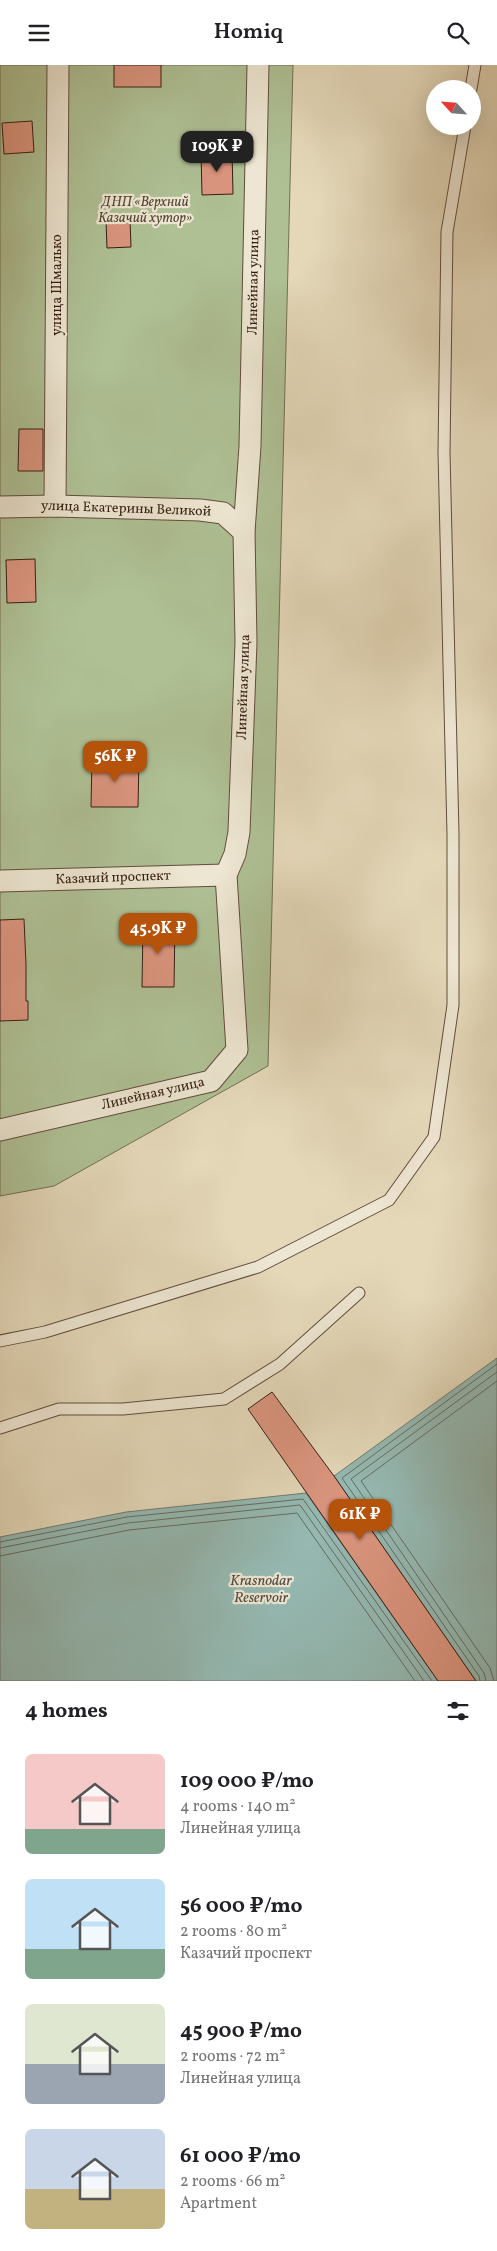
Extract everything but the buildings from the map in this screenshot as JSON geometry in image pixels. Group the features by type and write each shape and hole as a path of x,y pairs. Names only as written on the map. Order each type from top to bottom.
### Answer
{"street":[{"name":"улица Шмалько","path":"55,506 58,65"},
{"name":"Линейная улица","path":"0,1130 211,1081 237,1051 226,875 235,854 239,832 246,641 244,533 250,446 258,65"},
{"name":"улица Екатерины Великой","path":"0,507 55,506 200,510 223,513 244,533"},
{"name":"Казачий проспект","path":"0,881 226,875"}],"lane":[{"path":"472,80 475,65"},
{"path":"0,1341 45,1332 258,1267 389,1200 434,1137 453,1005 453,834 444,424 447,232 463,135"},
{"path":"0,1428 59,1409 123,1409 224,1399 280,1364 359,1293"}],"green space":[{"name":"ДНП «Верхний Казачий хутор»","path":"0,65 293,65 268,1066 54,1186 0,1196"}],"water":[{"path":"497,1358 497,1681 476,1681 334,1476"},
{"name":"Krasnodar Reservoir","path":"306,1493 438,1681 0,1681 0,1537 126,1512"}]}
